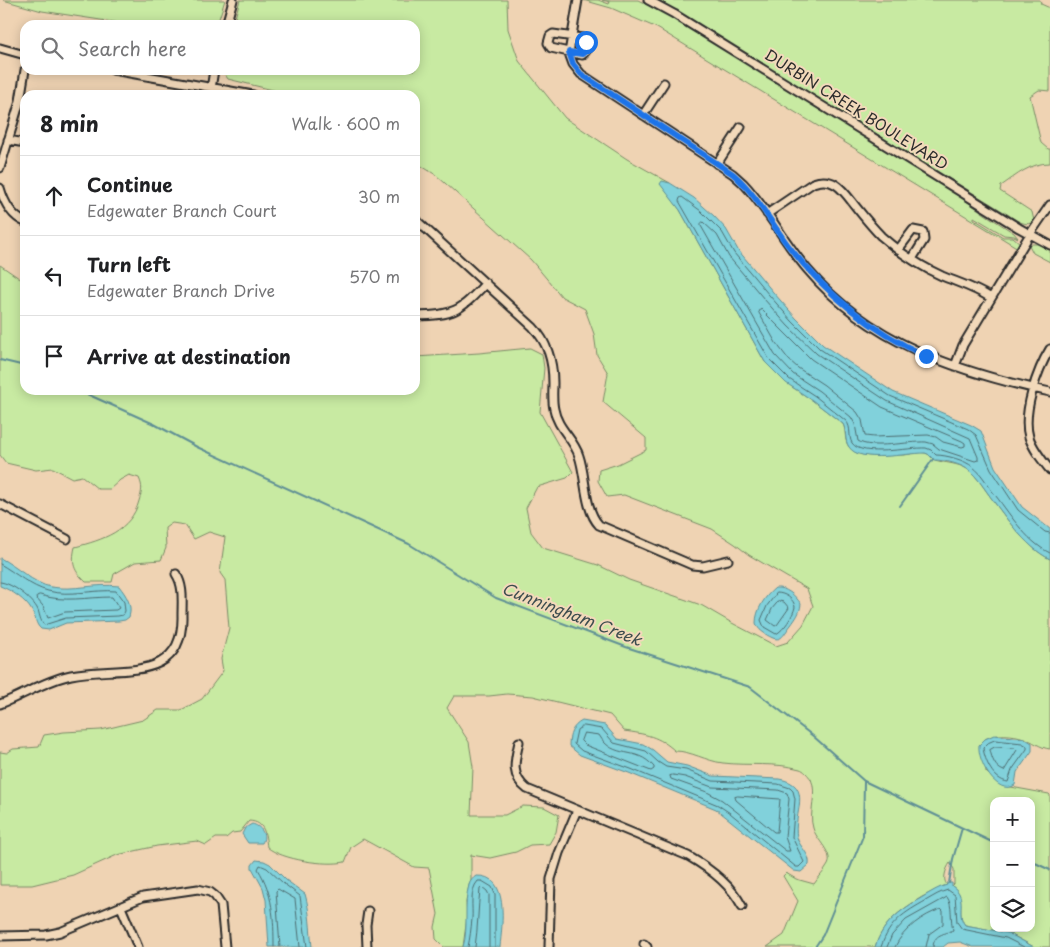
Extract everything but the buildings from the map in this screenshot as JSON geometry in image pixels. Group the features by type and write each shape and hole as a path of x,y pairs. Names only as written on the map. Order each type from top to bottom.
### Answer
{"street":[{"path":"227,20 233,0"},
{"path":"578,0 569,52 573,64 581,74 733,174 749,189 807,269 828,291 858,316 875,329 905,346 955,366 1050,392"},
{"name":"DURBIN CREEK BOULEVARD","path":"648,0 674,14 1050,245"},
{"path":"554,34 571,35 582,38 587,46 586,51 582,54 551,48 548,43 550,36 554,34"},
{"path":"0,48 20,54"},
{"path":"22,90 24,75"},
{"path":"136,75 205,90"},
{"path":"210,90 213,75"},
{"path":"643,115 664,82"},
{"path":"0,168 20,102"},
{"path":"717,164 741,127"},
{"path":"8,140 20,142"},
{"path":"766,214 813,183 820,181 831,182 844,190 868,222 898,250 935,272 991,298"},
{"path":"0,188 10,210 20,218"},
{"path":"955,366 963,345 1030,234 1050,205"},
{"path":"420,224 533,327 545,343 552,367 554,412 559,425 580,456 591,512 596,522 603,528 692,565 703,566 728,560"},
{"path":"898,250 913,230 923,232 924,240 912,259"},
{"path":"420,316 440,315 456,311 465,305 486,283"},
{"path":"1050,349 1040,369 1028,415 1029,436 1034,449 1050,470"},
{"path":"0,504 67,539"},
{"path":"0,704 64,677 90,672 145,669 165,660 178,644 182,630 181,585 176,574"},
{"path":"519,742 514,770 522,785 527,789 688,856 735,893 742,906"},
{"path":"549,947 551,879 559,853 577,810"},
{"path":"0,936 46,935 60,932 151,895 194,889 204,890 215,896 221,905 225,947"},
{"path":"121,907 138,947"},
{"path":"367,947 366,925 368,911"}],"green space":[{"path":"3,0 225,0 219,20 100,20 42,11"},
{"path":"240,0 507,0 508,29 519,61 565,118 627,159 670,183 667,182 670,196 680,210 765,362 792,387 843,424 847,443 851,449 861,455 928,454 935,460 955,464 973,474 1007,520 1023,538 1041,554 1050,559 1050,749 1015,736 999,735 985,739 986,772 1000,785 1050,795 1050,947 1034,947 1003,932 1035,932 1035,797 990,797 990,930 965,925 961,915 961,900 957,890 952,886 954,884 954,869 950,863 945,877 947,885 922,897 900,912 883,930 875,947 767,947 784,935 798,901 783,876 786,873 796,879 814,884 828,865 829,856 827,851 813,828 813,785 811,779 803,770 781,766 723,763 675,751 651,736 624,731 610,715 533,696 507,694 454,696 447,708 469,742 473,767 471,815 505,815 523,806 544,807 559,815 556,832 549,844 530,845 516,852 490,858 471,855 471,881 466,902 467,917 463,947 444,947 436,939 435,927 438,914 429,868 414,867 363,839 351,847 345,862 327,863 293,859 274,852 267,847 265,833 261,826 249,821 240,832 232,833 226,838 216,838 206,845 197,841 157,846 117,855 73,875 32,885 0,885 0,752 7,753 13,749 39,747 44,735 101,730 143,720 158,710 181,710 202,699 223,671 221,659 229,628 225,580 220,573 225,537 209,532 194,539 185,525 172,523 165,528 166,548 161,560 135,562 114,574 112,582 86,582 74,567 75,547 114,533 129,520 135,511 141,494 142,487 139,478 129,475 110,489 98,489 82,476 72,478 53,468 36,470 6,463 0,455 0,265 20,278 20,395 420,395 420,357 530,348 542,354 544,368 540,412 573,472 567,478 537,487 526,508 531,532 543,548 598,565 629,580 701,605 776,646 788,642 803,625 813,606 807,589 749,555 712,529 624,495 607,497 598,481 599,470 618,464 646,450 646,438 603,402 608,373 597,355 594,334 585,309 562,297 531,260 436,175 420,165 420,90 273,90 228,79 225,75 420,75 420,20 234,20"},
{"path":"583,0 598,0 609,4 610,2 602,0 638,0 666,14 918,168 1014,233 1018,238 1004,235 974,217 974,219 1003,237 1013,237 1020,243 1018,248 657,28 611,8"},
{"path":"658,0 1040,0 1041,4 1050,8 1050,91 1039,90 1030,96 1041,143 1050,149 1050,163 1036,165 1024,170 1001,186 1000,191 1032,212 1034,221 1027,224 1015,219"},
{"path":"1037,244 1050,250 1050,262 1033,253 1029,245"}],"water":[{"path":"662,181 670,183 694,198 714,216 726,229 738,250 773,292 823,345 893,392 981,431 995,467 1022,507 1050,529 1050,559 1032,547 1023,538 1007,520 973,473 962,466 934,460 925,453 873,456 855,452 849,447 843,424 786,383 765,362 680,210 660,184"},
{"path":"0,558 32,579 51,587 119,586 129,604 129,617 119,621 66,623 49,630 41,629 26,603 0,586"},
{"path":"775,588 790,592 801,604 796,618 779,639 765,634 756,623 762,604"},
{"path":"582,721 605,725 617,739 643,744 667,762 687,766 713,776 779,779 790,782 796,787 799,794 797,837 807,854 809,865 801,872 794,871 716,809 580,755 569,746 569,742 573,728"},
{"path":"994,735 1024,738 1032,743 1032,751 1017,772 1015,785 1001,786 995,782 981,760 979,745 985,739"},
{"path":"252,824 262,831 264,837 262,843 248,843 242,834 245,828"},
{"path":"256,860 270,864 286,880 305,894 312,947 269,947 266,900 263,888 252,868"},
{"path":"476,876 487,878 494,883 499,892 502,903 500,947 463,947 466,932 467,893 470,882"},
{"path":"947,883 952,883 952,886 960,895 961,915 965,925 990,930 990,932 1008,933 1034,947 973,947 960,942 948,943 943,947 875,947 884,929 895,916 926,895 947,885"}],"waterway":[{"name":"Cunningham Creek","path":"0,360 20,365"},
{"name":"Cunningham Creek","path":"89,395 154,424 197,447 409,544 496,598 626,647 750,687 813,736 864,781 992,842"},
{"path":"900,506 933,459"},
{"path":"815,947 823,935 863,836 864,782"},
{"path":"949,883 953,859 962,828"},
{"name":"Cunningham Creek","path":"1035,863 1050,870"}],"route":[{"path":"586,42 586,51 582,54 569,52 573,64 581,74 733,174 749,189 807,269 828,291 875,329 926,356"}]}
